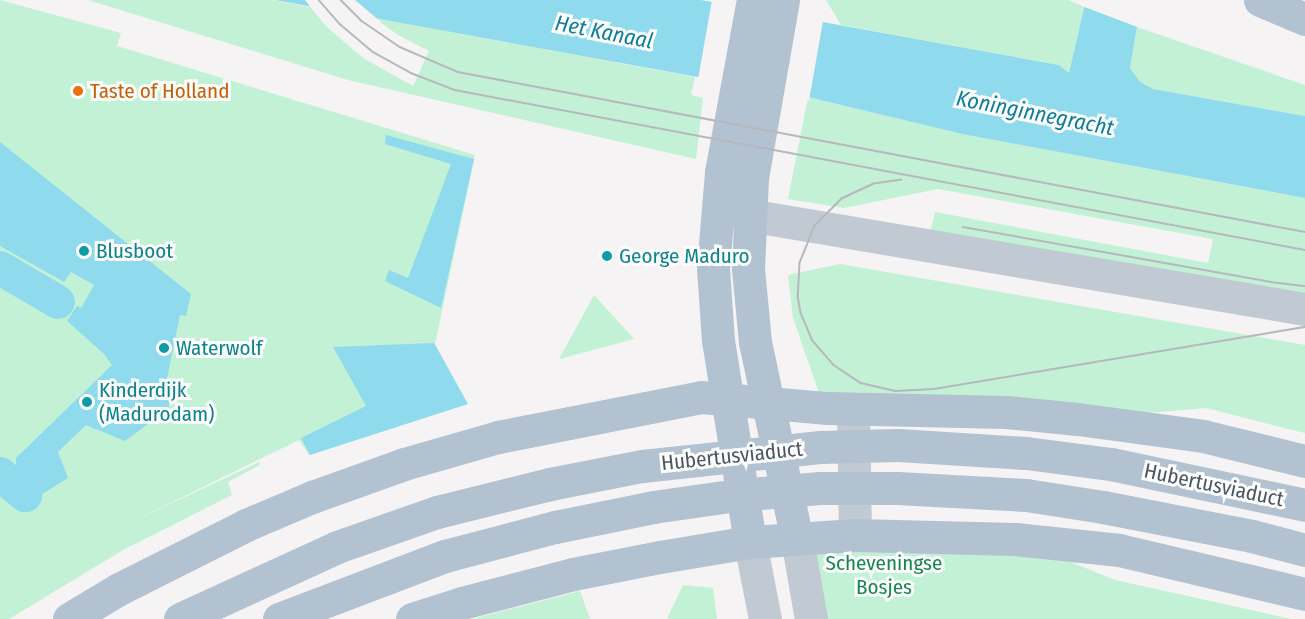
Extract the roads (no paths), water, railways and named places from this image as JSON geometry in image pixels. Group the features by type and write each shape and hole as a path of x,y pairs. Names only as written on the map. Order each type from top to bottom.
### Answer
{"main road":[{"path":"750,542 717,341 713,268 716,210 753,0"},
{"path":"783,0 752,178 748,269 755,342 797,539"},
{"path":"1259,2 1305,19"},
{"path":"69,619 119,589 184,555 312,497 404,464 498,437 701,397 853,409 1006,412 1078,419 1203,436 1305,461"},
{"name":"Hubertusviaduct","path":"180,619 337,547 437,513 550,484 642,466 808,448 898,445 1026,453 1111,464 1305,505"},
{"name":"Hubertusviaduct","path":"279,619 445,556 555,527 653,507 737,495 820,488 897,488 1026,495 1103,507 1252,536 1305,550"},
{"path":"412,619 462,603 573,574 750,542 855,535 1015,539 1119,550 1305,594"}],"street":[{"path":"716,210 1305,309"},
{"path":"853,409 855,535"},
{"path":"797,539 811,619"},
{"path":"750,542 765,619"}],"water":[{"path":"275,0 701,0 1059,65 1069,73 1086,0 1137,27 1130,68 1140,82 1153,89 1305,116 1305,198 962,134 808,97"},
{"path":"386,135 474,159 441,308 385,281 389,270 408,278 451,164 385,144"},
{"path":"0,142 191,294 186,316 180,315 165,388 173,390 168,409 125,441 86,425 58,452 68,478 39,496 16,478 16,458 112,365 104,354 67,321 77,306 81,308 94,285 71,272 64,282 0,246"},
{"path":"434,343 468,404 310,455 301,438 366,406 333,347"}],"waterway":[{"path":"0,268 58,302"},
{"path":"0,474 25,495"}],"tram line":[{"path":"319,0 340,24 373,52 411,73 455,90 1305,250"},
{"path":"341,0 362,21 400,47 458,72 1305,232"},
{"path":"902,180 874,184 842,199 815,226 800,263 798,296 801,313 813,341 834,365 861,383 896,391 934,389 1305,327"},
{"path":"963,227 1271,282 1305,286"}],"place":[{"name":"Taste of Holland","path":"78,91"},
{"name":"Blusboot","path":"84,251"},
{"name":"George Maduro","path":"607,256"},
{"name":"Waterwolf","path":"164,348"},
{"name":"Kinderdijk (Madurodam)","path":"87,402"}],"water label":[{"name":"Het Kanaal","path":"604,32"},
{"name":"Koninginnegracht","path":"1035,113"}],"park label":[{"name":"Scheveningse Bosjes","path":"884,575"}]}
